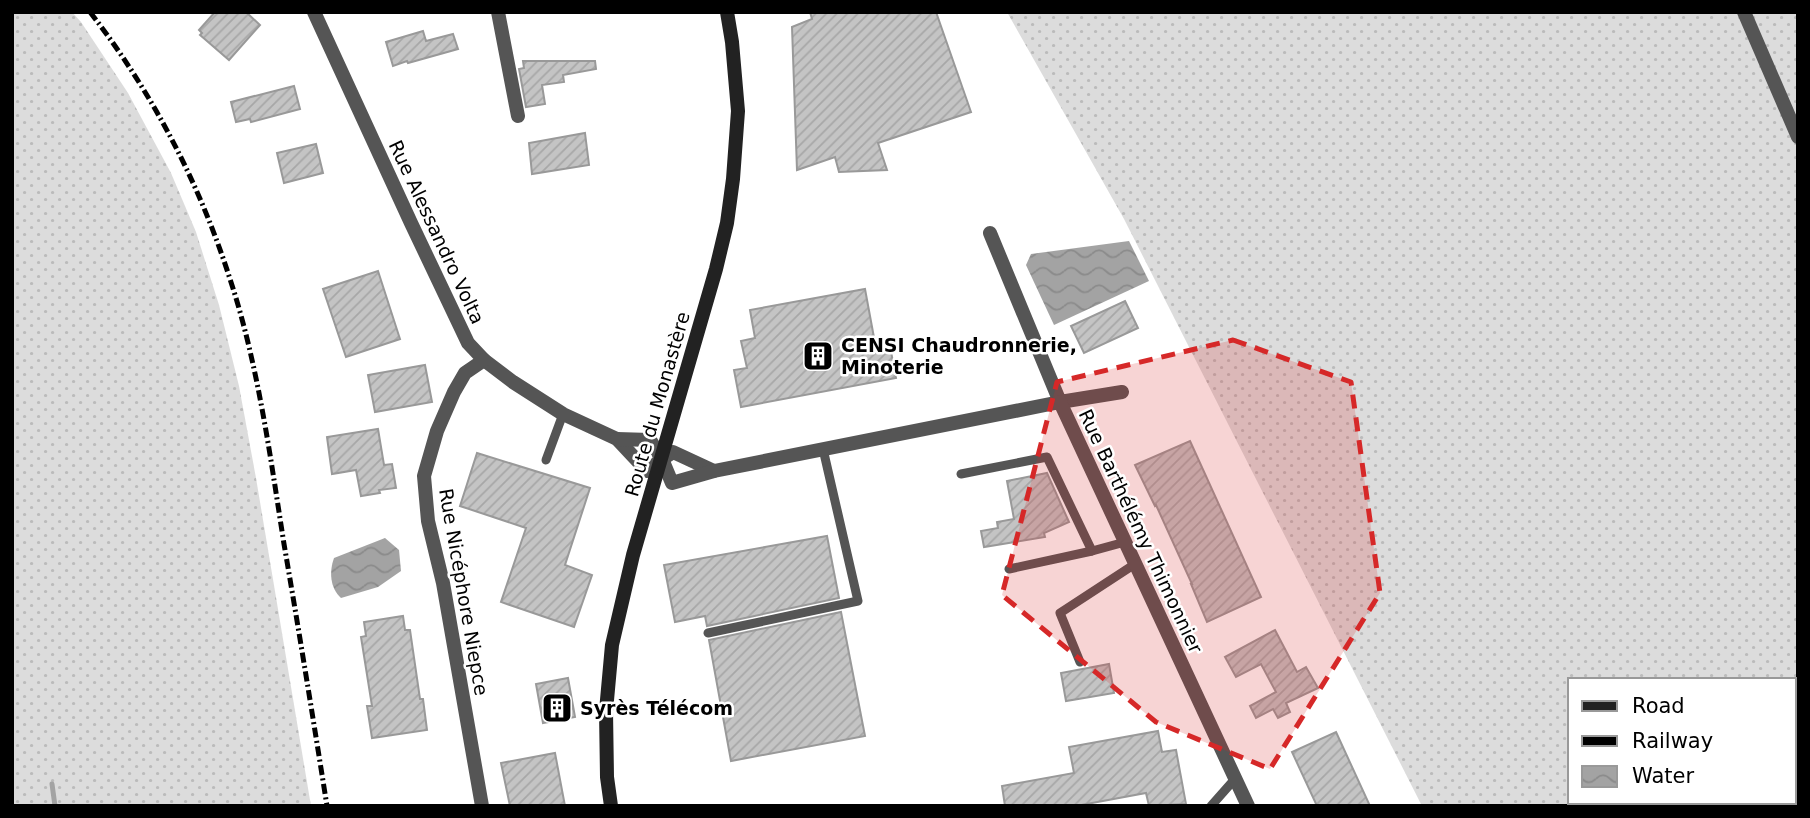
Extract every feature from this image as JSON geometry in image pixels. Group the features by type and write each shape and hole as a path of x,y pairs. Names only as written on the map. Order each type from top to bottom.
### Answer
{"street":[{"name":"Rue Alessandro Volta","path":"314,12 468,343 484,360 513,382 563,414 617,439 647,471 662,459 650,440 617,439"},
{"path":"498,12 518,116"},
{"name":"Route du Monastère","path":"611,806 607,777 606,711 612,645 633,555 716,269 732,190 738,111 733,41 727,12"},
{"path":"1744,12 1798,137"},
{"path":"990,233 1060,402 1122,392"},
{"name":"Rue Nicéphore Niepce","path":"482,806 443,583 428,521 424,476 437,431 454,392 465,373 484,360"},
{"name":"Rue Barthélémy Thimonnier","path":"662,459 672,483 714,471 1060,402 1248,806"},
{"path":"662,459 673,452 714,471"}],"lane":[{"path":"546,460 563,414"},
{"path":"708,634 858,601 823,449"},
{"path":"961,474 1047,457 1092,551"},
{"path":"1009,569 1125,542"},
{"path":"1080,662 1059,614 1135,564"},
{"path":"1211,806 1234,780"}],"highlighted area":[{"path":"1233,340 1351,382 1380,593 1270,769 1156,722 1002,595 1057,382"}],"shaded area":[{"path":"12,12 72,12 81,22 128,93 171,173 196,232 219,305 239,386 311,806 12,806"},
{"path":"1007,12 1798,12 1798,806 1422,806 1124,219"}],"water":[{"path":"1129,241 1149,281 1054,325 1026,265 1031,254"},
{"path":"385,538 399,550 401,571 378,587 341,598 332,580 334,558"}],"building":[{"path":"215,12 246,12 260,25 229,60 200,35 202,33 199,30"},
{"path":"810,12 936,12 971,112 878,143 887,170 839,172 835,157 797,170 792,27 812,19"},
{"path":"423,31 426,41 453,34 458,49 393,66 386,42"},
{"path":"523,61 595,61 596,69 563,75 564,82 542,85 545,104 526,107 519,69 524,68"},
{"path":"294,86 300,109 251,122 250,119 236,122 231,102"},
{"path":"585,133 589,165 532,174 529,143"},
{"path":"316,144 323,173 284,183 277,153"},
{"path":"378,271 400,339 346,357 323,289"},
{"name":"CENSI Chaudronnerie, Minoterie","path":"865,289 875,343 889,341 896,378 741,407 734,370 747,368 741,341 755,338 750,310"},
{"path":"1125,301 1138,328 1084,353 1071,326"},
{"path":"425,365 432,402 375,412 368,375"},
{"path":"378,429 384,465 392,464 396,488 361,496 356,470 332,474 327,437"},
{"path":"1190,441 1261,597 1207,622 1156,505 1135,465"},
{"path":"477,453 590,488 565,565 592,575 574,627 501,602 526,528 460,506"},
{"path":"1047,473 1069,522 1044,533 1045,537 984,547 981,531 998,528 997,522 1014,519 1007,481"},
{"path":"827,536 839,598 707,626 705,616 675,622 664,565"},
{"path":"841,612 865,736 731,761 709,640"},
{"path":"403,616 405,630 410,630 427,730 372,738 367,706 372,706 361,637 366,636 364,622"},
{"path":"1275,630 1297,672 1306,667 1318,688 1286,703 1290,712 1278,718 1273,709 1256,718 1250,706 1276,692 1261,664 1236,677 1225,657"},
{"path":"1109,664 1114,693 1066,701 1061,673"},
{"name":"Syrès Télécom","path":"568,678 575,717 543,723 536,684"},
{"path":"1158,731 1162,752 1176,750 1186,804 1149,806 1146,793 1076,806 1005,806 1002,786 1074,773 1069,747"},
{"path":"1336,732 1370,806 1317,806 1292,752"},
{"path":"555,753 565,806 510,806 501,763"}],"waterway":[{"path":"52,784 55,806"}],"railway":[{"path":"90,12 134,74 172,139 218,243 240,311 262,410 327,806"}],"place":[{"name":"CENSI Chaudronnerie, Minoterie","path":"818,356"},
{"name":"Syrès Télécom","path":"557,708"}]}
